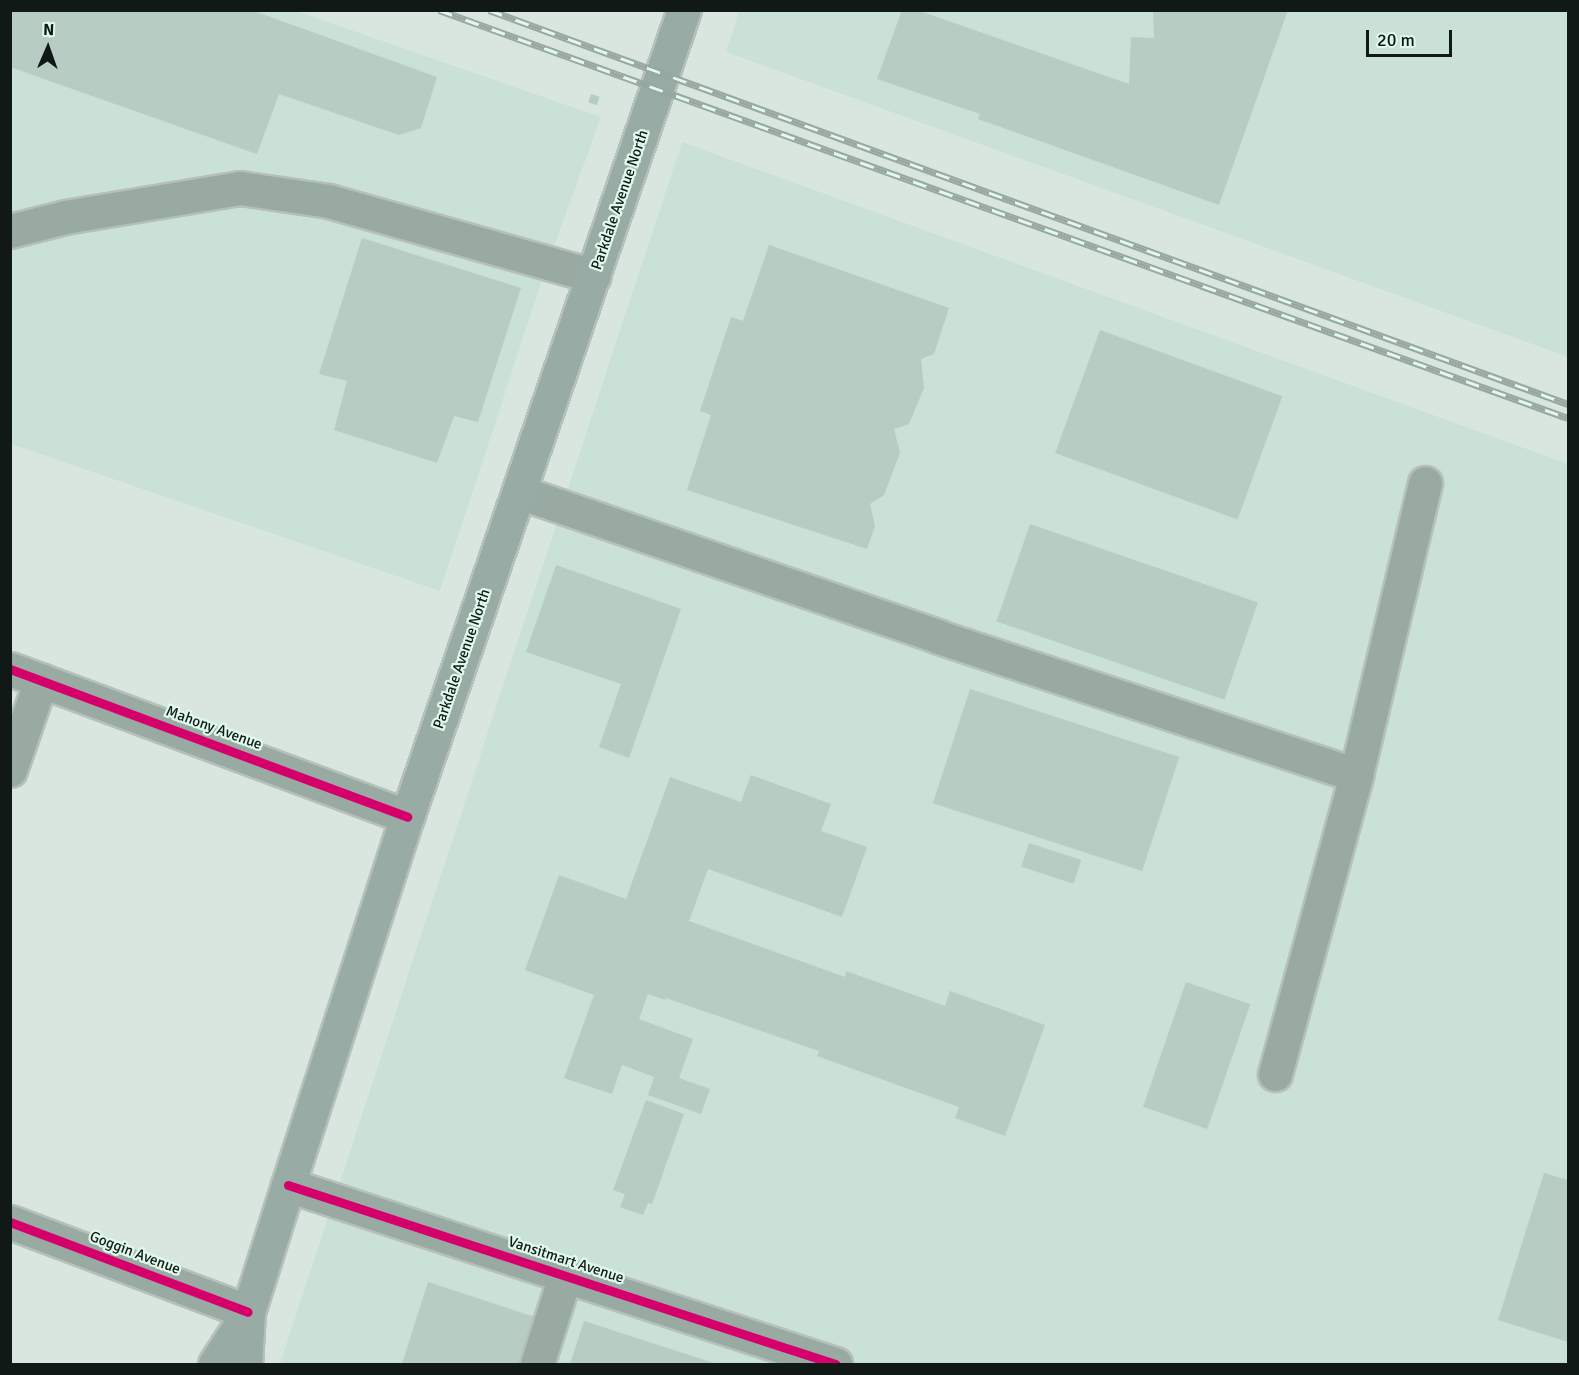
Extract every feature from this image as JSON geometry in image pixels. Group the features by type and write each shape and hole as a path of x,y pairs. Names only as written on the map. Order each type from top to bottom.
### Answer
{"main road":[{"name":"Parkdale Avenue North","path":"245,1365 248,1312 407,817 684,10"},
{"name":"Parkdale Avenue North","path":"215,1365 248,1312"}],"street":[{"path":"10,231 65,217 240,188 329,201 594,276"},
{"path":"1275,1074 1356,775 1425,483"},
{"path":"519,492 939,637 1356,775"},
{"name":"Mahony Avenue","path":"10,669 407,817"},
{"path":"10,771 41,680"},
{"name":"Vansitmart Avenue","path":"288,1185 835,1365"},
{"name":"Goggin Avenue","path":"10,1222 248,1312"},
{"path":"537,1365 565,1276"}],"shaded area":[{"path":"11,11 296,11 601,117 544,274 440,591 11,444"},
{"path":"739,11 1568,11 1568,357 726,52"},
{"path":"682,142 1568,464 1568,1364 280,1364"}],"building":[{"path":"10,10 251,10 437,77 421,128 399,135 279,94 257,154 10,67"},
{"path":"902,10 917,10 1129,84 1131,37 1154,38 1153,10 1288,10 1219,205 978,119 980,114 877,79"},
{"path":"591,94 600,97 597,105 588,103"},
{"path":"362,238 521,288 478,422 454,416 437,463 334,430 347,381 319,374"},
{"path":"769,245 949,308 934,354 921,359 924,388 909,424 894,429 900,453 884,495 870,504 875,526 867,549 687,490 711,415 700,411 731,317 743,321"},
{"path":"1100,330 1282,396 1237,519 1055,453"},
{"path":"1030,524 1258,602 1224,700 996,621"},
{"path":"556,565 681,609 629,758 599,747 621,684 526,652"},
{"path":"970,689 1179,757 1142,871 933,803"},
{"path":"751,775 831,804 821,831 867,847 842,917 708,869 689,921 845,977 846,971 945,1006 950,991 1045,1025 1005,1136 955,1118 959,1107 817,1056 819,1051 666,998 665,1000 648,994 639,1019 693,1039 679,1078 710,1089 701,1114 648,1095 654,1077 622,1065 612,1094 564,1078 594,995 525,970 559,875 626,899 670,777 741,802"},
{"path":"1029,843 1081,860 1074,884 1021,867"},
{"path":"1186,982 1250,1004 1207,1129 1143,1107"},
{"path":"646,1100 684,1114 652,1204 648,1203 643,1215 620,1207 625,1194 613,1190"},
{"path":"1544,1173 1568,1180 1568,1342 1498,1320"},
{"path":"428,1282 544,1320 529,1364 402,1364"},
{"path":"584,1321 717,1364 570,1364"}],"railway":[{"path":"439,10 1568,418"},
{"path":"489,10 1568,404"}],"cycle path":[{"path":"10,669 407,817"},
{"path":"288,1185 835,1364"},
{"path":"10,1222 248,1312"}]}
